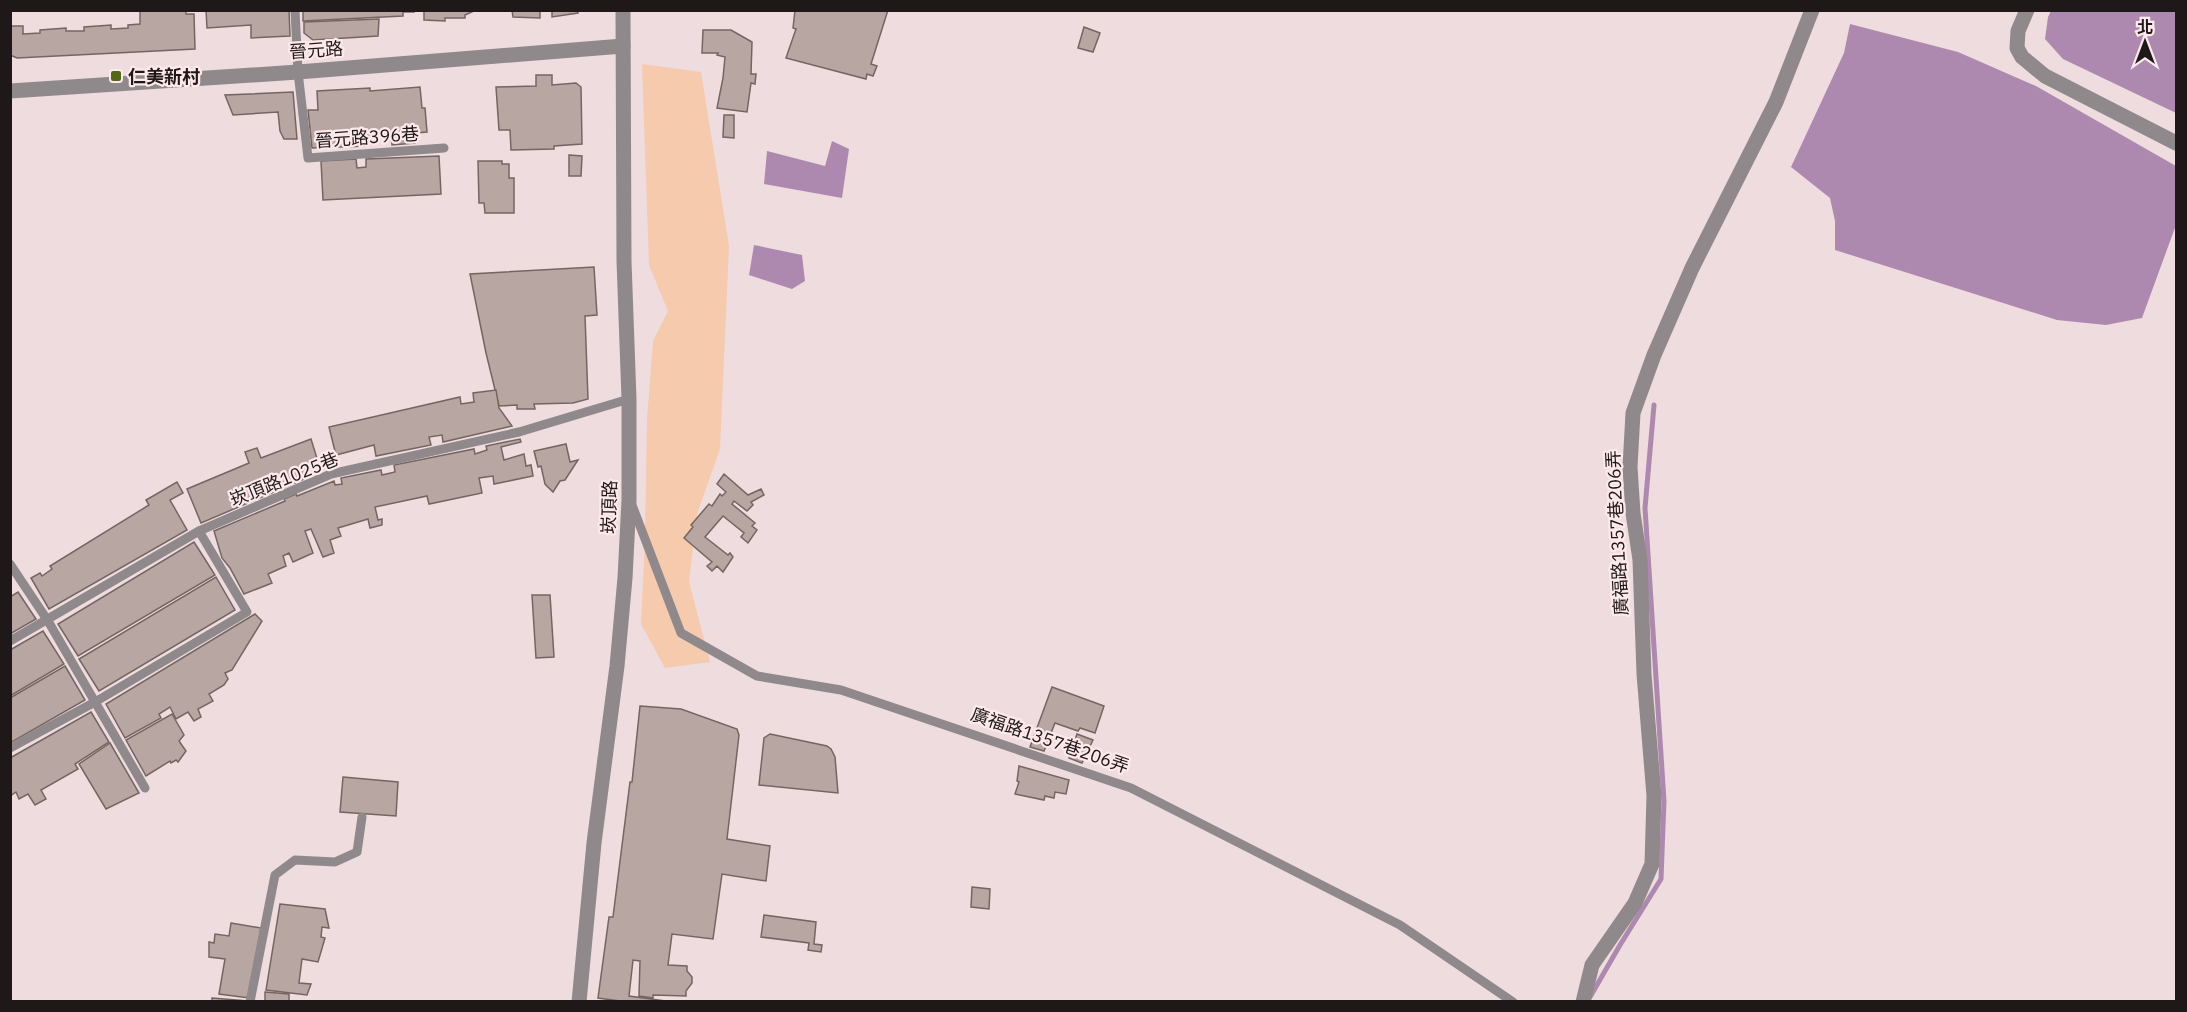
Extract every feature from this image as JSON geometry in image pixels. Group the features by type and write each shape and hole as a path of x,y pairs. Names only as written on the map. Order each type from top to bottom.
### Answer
{"street":[{"name":"崁頂路","path":"579,1002 594,843 617,666 629,500 629,399 624,261 623,10"},
{"name":"廣福路1357巷206弄","path":"1583,1002 1592,966 1635,903 1652,864 1654,796 1644,674 1640,560 1633,513 1630,467 1633,413 1654,355 1688,279 1776,102 1812,10"},
{"path":"2026,10 2018,31 2017,48 2022,57 2045,76 2176,143"},
{"name":"晉元路","path":"10,91 298,72 623,46"}],"lane":[{"path":"295,10 298,72"},
{"name":"晉元路396巷","path":"298,72 308,158 444,148"},
{"name":"崁頂路1025巷","path":"10,642 200,531 331,474 519,432 629,399"},
{"name":"廣福路1357巷206弄","path":"629,500 681,633 757,676 841,690 1131,788 1400,925 1513,1002"},
{"path":"10,748 95,702 247,612 200,531"},
{"path":"10,564 48,621 145,788"},
{"path":"250,1002 276,875 295,860 335,862 357,852 362,817"}],"shaded area":[{"path":"2051,11 2176,11 2176,113 2063,59 2045,39"},
{"path":"1850,24 1958,52 2036,86 2176,166 2176,225 2142,318 2106,325 2057,320 1835,250 1835,221 1830,198 1791,167 1844,53"},
{"path":"642,64 701,72 729,246 720,449 697,514 689,582 710,662 665,668 641,624 647,420 653,341 668,311 649,265"},
{"path":"832,141 849,149 842,198 764,184 767,151 825,166"},
{"path":"754,245 802,255 805,281 792,289 749,275"}],"building":[{"path":"140,10 186,10 186,14 194,14 195,49 17,58 10,55 10,26 23,26 23,34 66,28 66,31 84,31 84,27 111,25 111,29 128,28 128,25 140,24"},
{"path":"206,10 289,10 290,36 251,38 251,25 207,28"},
{"path":"303,10 414,10 414,12 403,12 403,16 303,21"},
{"path":"424,10 476,10 465,15 465,18 445,18 445,21 424,20"},
{"path":"512,10 540,10 540,18 513,17"},
{"path":"552,10 578,10 578,13 552,17"},
{"path":"795,10 888,10 871,64 877,66 873,76 867,74 866,79 786,58 796,29 793,28"},
{"path":"379,19 378,36 313,40 304,33 304,22"},
{"path":"1084,27 1100,33 1093,52 1078,48"},
{"path":"703,30 731,30 752,42 751,74 756,74 755,84 751,83 747,112 717,108 725,57 717,55 718,53 702,53"},
{"path":"536,75 552,75 552,85 576,83 581,87 582,144 554,146 554,149 511,150 510,130 499,130 496,87 536,86"},
{"path":"420,87 427,132 415,133 415,143 392,145 391,135 366,137 366,146 312,148 308,110 318,110 317,91 370,88 370,91"},
{"path":"293,92 297,139 284,139 280,131 278,112 233,115 225,95"},
{"path":"724,115 734,115 734,138 723,137"},
{"path":"569,155 582,156 581,176 569,176"},
{"path":"439,156 441,194 323,200 321,161 356,159 357,168 366,167 366,159"},
{"path":"478,161 502,161 502,164 509,164 509,178 514,178 514,213 485,213 484,203 479,203"},
{"path":"594,267 597,315 585,316 588,399 573,403 534,404 535,409 517,409 517,405 499,406 470,274"},
{"path":"496,390 499,408 512,426 443,442 442,435 429,437 431,445 376,456 374,445 336,455 329,427 460,397 461,404 474,402 473,393"},
{"path":"311,439 319,465 309,469 311,476 201,523 187,489 249,463 245,452 257,448 261,458"},
{"path":"520,439 521,442 501,447 504,460 524,454 526,466 531,465 533,476 494,484 493,476 479,478 482,493 429,504 427,496 375,507 378,520 382,519 382,525 370,528 368,519 338,528 341,536 330,540 334,553 323,557 311,529 305,531 313,553 293,562 289,553 283,556 286,566 268,574 272,583 244,594 222,558 214,531 285,501 284,499 296,494 297,496 334,481 335,485 342,484 341,478 381,470 382,475 395,472 394,465 474,449 475,454 487,450 486,446"},
{"path":"566,444 570,462 578,460 565,480 560,481 553,492 545,484 541,466 538,467 534,451"},
{"path":"724,474 748,495 761,489 764,495 751,502 753,505 747,511 734,501 732,504 755,523 752,526 757,530 748,543 741,537 744,533 723,516 705,537 733,557 723,572 717,566 712,571 707,566 712,562 684,538 693,527 691,525 709,504 712,506 720,494 722,496 726,492 717,484"},
{"path":"177,482 183,493 170,500 187,530 49,609 31,578 40,573 42,576 52,569 50,566 149,505 146,500"},
{"path":"194,542 215,575 78,656 58,624"},
{"path":"216,577 235,610 99,691 79,659"},
{"path":"18,592 36,619 10,634 10,597"},
{"path":"532,595 550,595 554,657 536,658"},
{"path":"255,614 262,621 232,670 225,673 228,679 224,685 209,694 213,701 198,709 201,717 194,721 188,712 176,719 170,707 159,714 161,718 125,738 106,704"},
{"path":"43,631 64,664 10,696 10,650"},
{"path":"65,666 85,700 10,743 10,698"},
{"path":"1052,687 1104,706 1095,733 1080,728 1078,731 1055,723 1044,751 1030,747"},
{"path":"640,706 681,709 737,729 739,735 727,839 770,846 766,881 722,874 713,939 672,934 668,965 687,966 692,983 686,991 686,996 653,995 653,998 639,996 640,961 633,960 629,996 673,1002 627,1002 598,998 609,917 613,917"},
{"path":"91,712 109,742 75,764 78,769 41,790 46,799 35,805 28,794 19,799 16,792 10,796 10,758"},
{"path":"172,714 184,735 179,741 186,751 178,762 176,760 171,763 170,761 146,776 126,740"},
{"path":"770,734 827,746 831,749 835,757 838,793 759,785 764,738"},
{"path":"1077,734 1093,740 1082,763 1069,758"},
{"path":"110,743 139,793 106,809 79,764"},
{"path":"1019,766 1069,780 1066,794 1055,792 1054,798 1045,796 1044,800 1015,794 1019,782 1017,781"},
{"path":"343,777 398,782 396,816 340,812"},
{"path":"972,887 990,889 989,909 971,907"},
{"path":"280,904 325,909 329,928 322,927 321,937 325,938 318,962 302,959 299,983 311,984 307,995 266,990"},
{"path":"764,915 816,922 814,944 822,945 821,952 808,950 809,943 761,937"},
{"path":"231,923 261,928 249,998 219,994 225,959 209,957 209,942 214,943 215,934 229,936"},
{"path":"265,992 289,994 289,1002 265,1002"},
{"path":"212,998 248,1001 248,1002 212,1002"}],"waterway":[{"path":"1590,997 1661,879 1664,801 1645,508 1654,405"}],"place":[{"name":"仁美新村","path":"116,76"}]}
